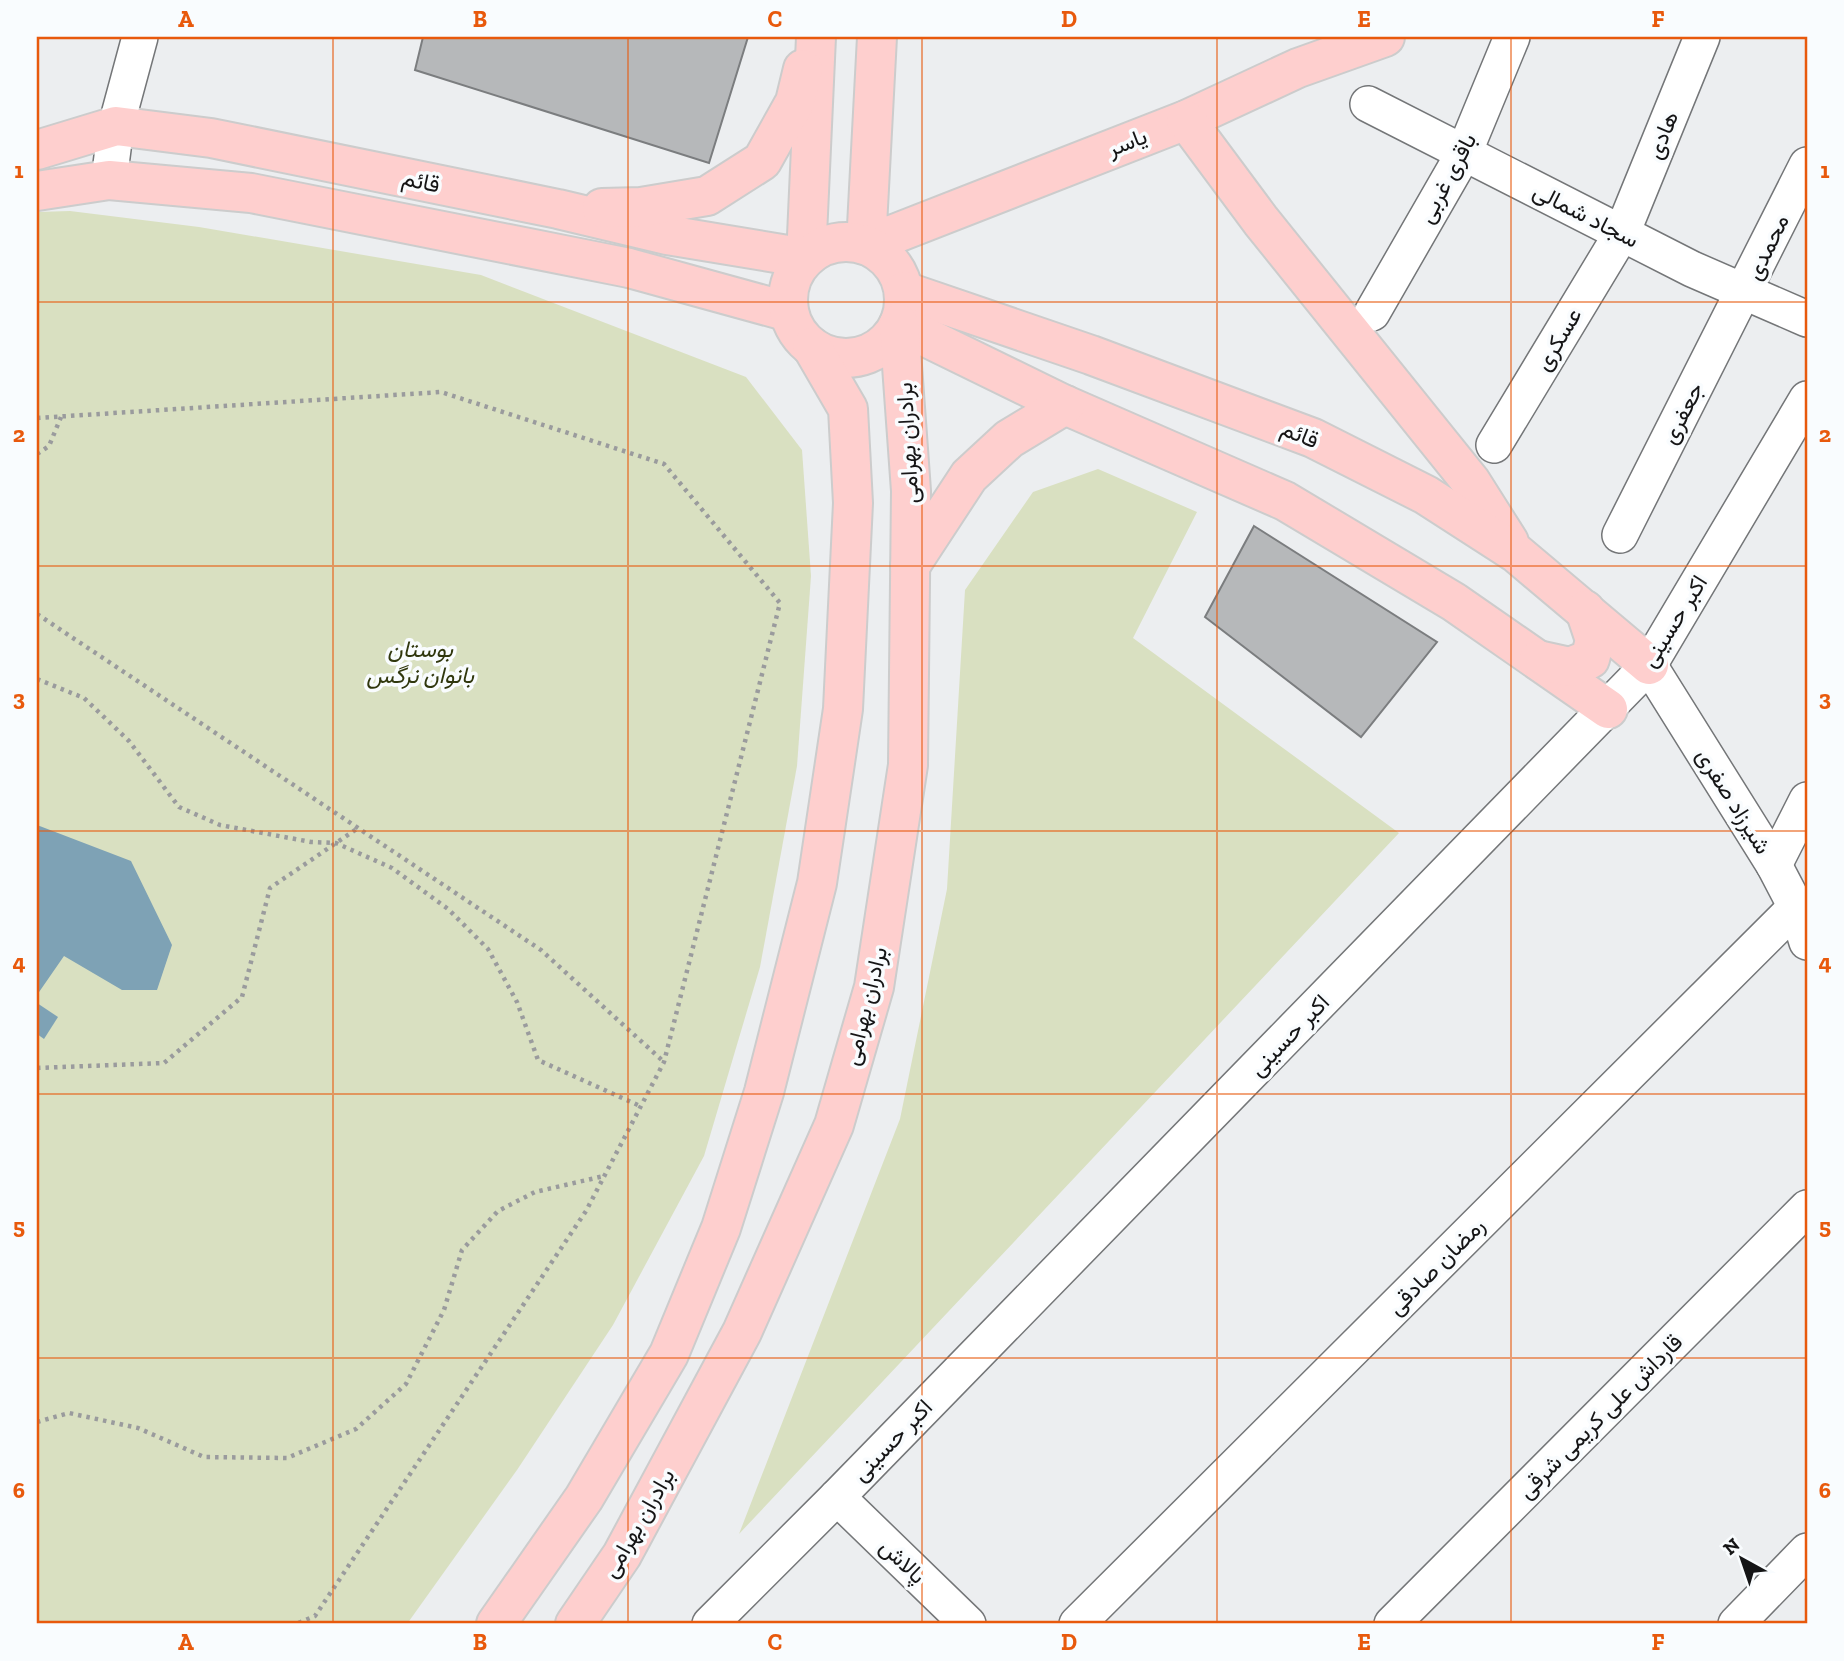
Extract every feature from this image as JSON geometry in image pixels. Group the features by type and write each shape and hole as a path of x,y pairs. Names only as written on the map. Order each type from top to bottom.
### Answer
{"main road":[{"path":"558,209 641,207 707,196 762,161 795,102 811,37"},
{"path":"806,258 817,37"},
{"path":"866,244 877,37"},
{"name":"یاسر","path":"866,244 1186,120 1298,68 1385,37"},
{"path":"1186,120 1262,221 1471,482 1516,553"},
{"name":"قائم","path":"37,150 116,126 211,138 558,209 667,235 806,258"},
{"name":"قائم","path":"37,191 109,180 251,194 629,268 789,312"},
{"path":"850,241 866,244 892,263 900,276 902,308 890,339 876,349 860,356 844,358 827,355 801,337 789,312 788,292 794,273 806,258 819,248 850,241"},
{"name":"قائم","path":"902,308 1091,355 1313,438 1426,495 1516,553 1649,665"},
{"path":"902,308 1065,405 1285,501 1454,602 1608,709"},
{"name":"برادران بهرامی","path":"575,1624 622,1555 741,1332 834,1125 874,987 908,765 911,491 902,308"},
{"path":"496,1624 584,1498 669,1354 721,1228 756,1117 817,883 843,709 853,503 848,409 812,347"},
{"path":"911,566 970,476 1009,439 1065,405"},
{"path":"1538,660 1570,667 1590,659 1595,640 1586,610"}],"street":[{"path":"109,180 116,126 140,37"},
{"name":"باقری غربی","path":"1372,313 1464,153 1512,37"},
{"name":"هادی","path":"1622,233 1702,37"},
{"name":"سجاد شمالی","path":"1368,104 1692,269 1807,319"},
{"name":"محمدی","path":"1745,292 1807,165"},
{"name":"عسکری","path":"1494,444 1622,233"},
{"name":"جعفری","path":"1620,535 1745,292"},
{"name":"اکبر حسینی","path":"710,1624 1649,665 1807,399"},
{"name":"شیرزاد صفری","path":"1649,665 1774,865 1796,907 1807,942"},
{"path":"1774,865 1807,800"},
{"name":"رمضان صادقی","path":"1077,1624 1796,907"},
{"name":"قارداش علی کریمی شرقی","path":"1392,1624 1807,1208"},
{"name":"پالاش","path":"837,1497 968,1624"},
{"path":"1736,1624 1807,1551"}],"path":[{"path":"37,418 442,392 664,464 780,603 664,1062 586,1211 315,1616 296,1624"},
{"path":"37,454 49,446 61,417"},
{"path":"37,614 541,950 664,1062"},
{"path":"37,679 84,698 129,741 179,807 220,825 336,844 392,868 448,909 488,949 517,1002 538,1060 640,1106"},
{"path":"37,1069 164,1063 242,997 270,888 358,828"},
{"path":"37,1422 69,1413 138,1428 204,1457 287,1458 356,1429 407,1384 444,1310 462,1250 498,1211 535,1192 604,1176"}],"green space":[{"name":"بوستان بانوان نرگس","path":"70,211 199,227 481,275 746,377 802,450 811,576 797,766 760,967 704,1156 613,1325 517,1470 407,1624 37,1624 37,212"},
{"path":"1098,469 1197,512 1133,638 1399,833 739,1534 900,1119 947,889 965,590 1033,492"}],"water":[{"path":"37,825 131,861 172,945 157,990 122,990 64,956 37,995"},
{"path":"37,1003 58,1017 44,1039 37,1034"}],"building":[{"path":"423,37 748,37 709,163 415,70"},
{"path":"1254,526 1437,642 1361,737 1205,617"}]}
